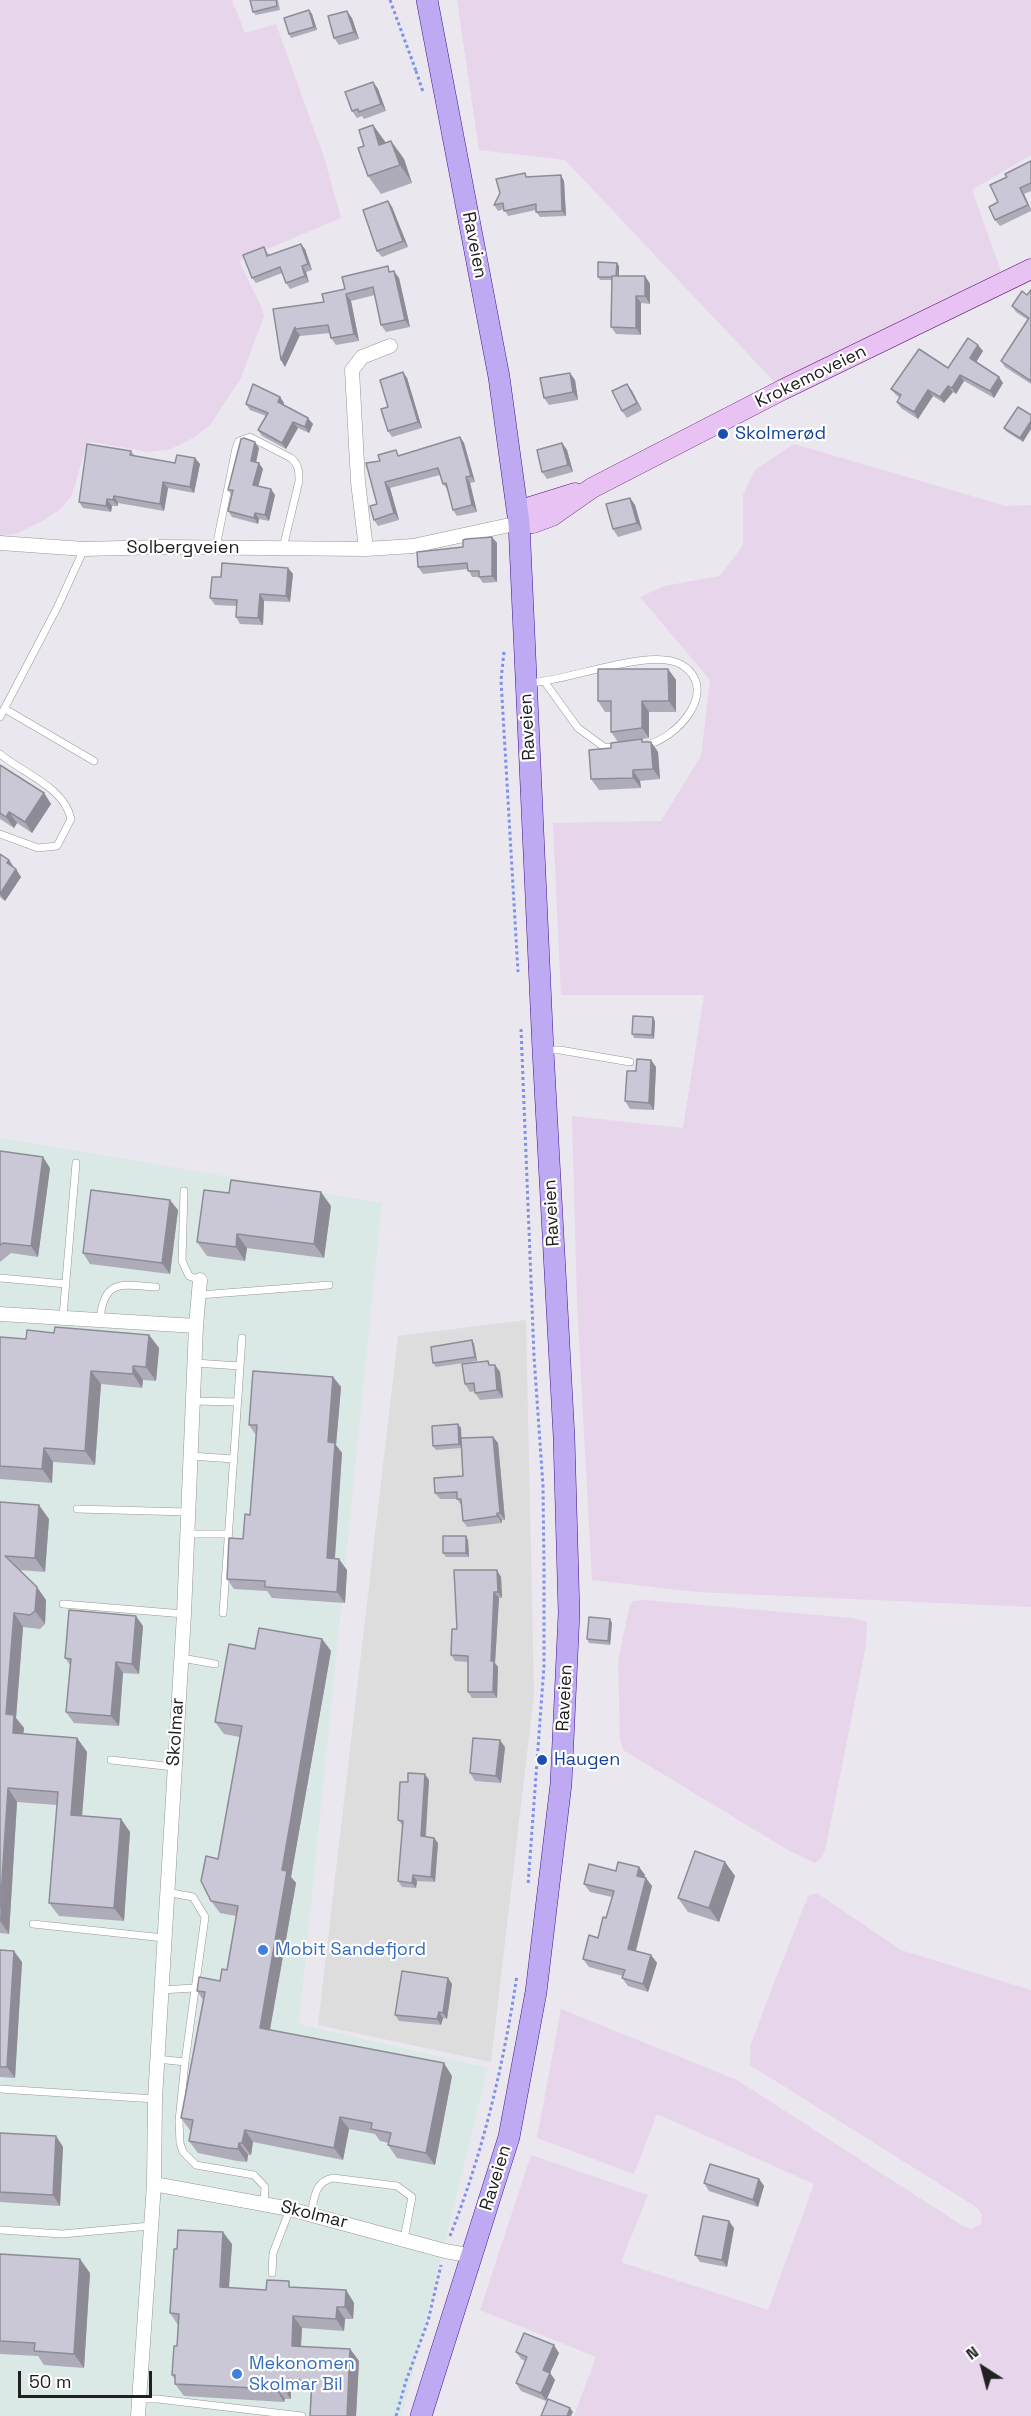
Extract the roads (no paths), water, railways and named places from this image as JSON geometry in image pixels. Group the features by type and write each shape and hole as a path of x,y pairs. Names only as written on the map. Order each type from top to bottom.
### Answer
{"main road":[{"name":"Raveien","path":"421,2416 509,2137 537,1992 561,1784 569,1612 564,1437 543,1050 535,682 519,523 500,377 427,0"},
{"name":"Krokemoveien","path":"519,523 530,507 592,488 776,393 1031,269"}],"street":[{"path":"366,549 358,482 352,370 362,357 390,346"},
{"name":"Solbergveien","path":"0,543 84,549 216,547 366,549 413,546 519,523"},
{"name":"Skolmar","path":"138,2416 153,2184 157,2060 184,1614 200,1280"},
{"path":"0,1314 63,1316 196,1326"},
{"name":"Skolmar","path":"153,2184 290,2209 445,2251 473,2256"}],"lane":[{"path":"216,547 236,448 239,441 250,437 297,462 299,480 283,548"},
{"path":"0,717 58,606 84,549"},
{"path":"535,682 582,674 629,661 659,661 683,665 693,677 696,688 691,712 673,732 651,744 637,747"},
{"path":"535,682 587,736 604,747 628,747"},
{"path":"5,709 94,761"},
{"path":"0,754 59,795 69,809 71,819 57,846 39,848 0,834"},
{"path":"543,1050 560,1050 630,1062"},
{"path":"63,1316 76,1163"},
{"path":"184,1191 182,1261 189,1276 200,1280"},
{"path":"0,1278 66,1284"},
{"path":"100,1319 102,1302 110,1288 118,1285 156,1287"},
{"path":"199,1295 329,1285"},
{"path":"223,1613 242,1338"},
{"path":"195,1363 240,1365"},
{"path":"193,1401 237,1402"},
{"path":"191,1456 233,1458"},
{"path":"77,1509 188,1512"},
{"path":"187,1534 228,1534"},
{"path":"63,1604 184,1614"},
{"path":"181,1658 215,1664"},
{"path":"111,1760 174,1767"},
{"path":"166,1892 193,1897 205,1917 185,2062 179,2121 180,2143 183,2152 196,2165 254,2175 265,2187 264,2204"},
{"path":"33,1924 164,1938"},
{"path":"161,1990 194,1988"},
{"path":"157,2060 185,2062"},
{"path":"0,2088 155,2099"},
{"path":"310,2214 318,2186 323,2180 333,2178 397,2186 412,2197 404,2239"},
{"path":"272,2273 273,2253 290,2209"},
{"path":"0,2230 62,2234 150,2226"},
{"path":"139,2399 158,2399 302,2416"}],"place":[{"name":"Skolmerød","path":"723,434"},
{"name":"Haugen","path":"542,1760"},
{"name":"Mobit Sandefjord","path":"263,1950"},
{"name":"Mekonomen Skolmar Bil","path":"237,2374"}]}
